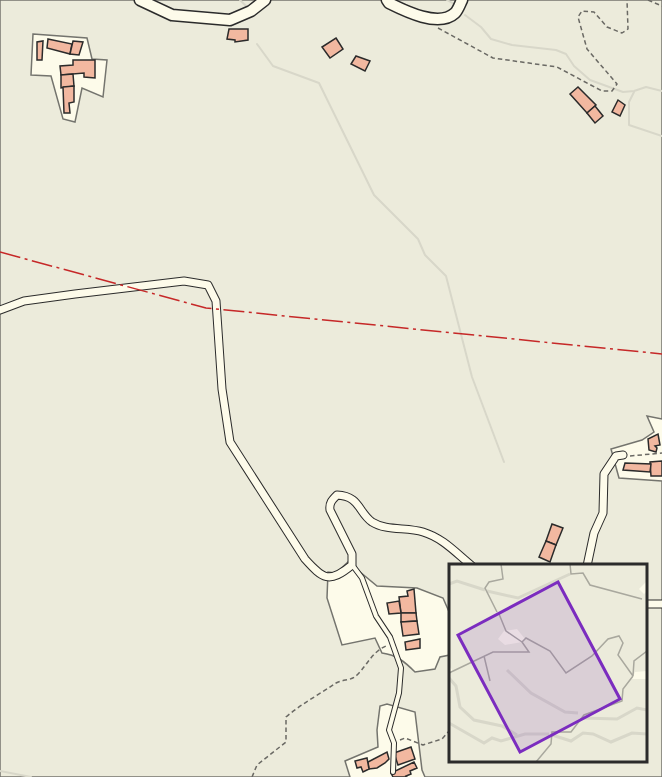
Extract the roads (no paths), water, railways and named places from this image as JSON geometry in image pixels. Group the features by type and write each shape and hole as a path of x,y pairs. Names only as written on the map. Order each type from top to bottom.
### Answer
{"street":[{"path":"140,0 172,15 230,20 251,11 265,0"},
{"path":"387,0 419,17 444,18 455,13 462,0"},
{"path":"0,310 24,301 75,294 184,282 208,285 216,301 222,389 230,442 305,560 320,576 331,577 343,573 352,565 352,554 330,510 330,504 337,495 344,495 354,500 373,522 422,532 448,544 470,564"},
{"path":"587,564 594,533 603,513 604,474 616,456 622,455"}],"lane":[{"path":"352,565 362,578 376,616 393,644 401,668 399,693 389,730 394,743 393,772"}],"waterway":[{"path":"240,0 248,8"},
{"path":"447,0 454,4"},
{"path":"465,15 481,27 491,39 512,45 556,50 566,54 574,66 590,80 623,92 646,87 662,91"},
{"path":"257,44 273,66 319,83 374,195 418,239 425,255 446,276 472,377 504,462"},
{"path":"634,92 629,102 629,125 662,136"},
{"path":"0,771 31,777"}]}
